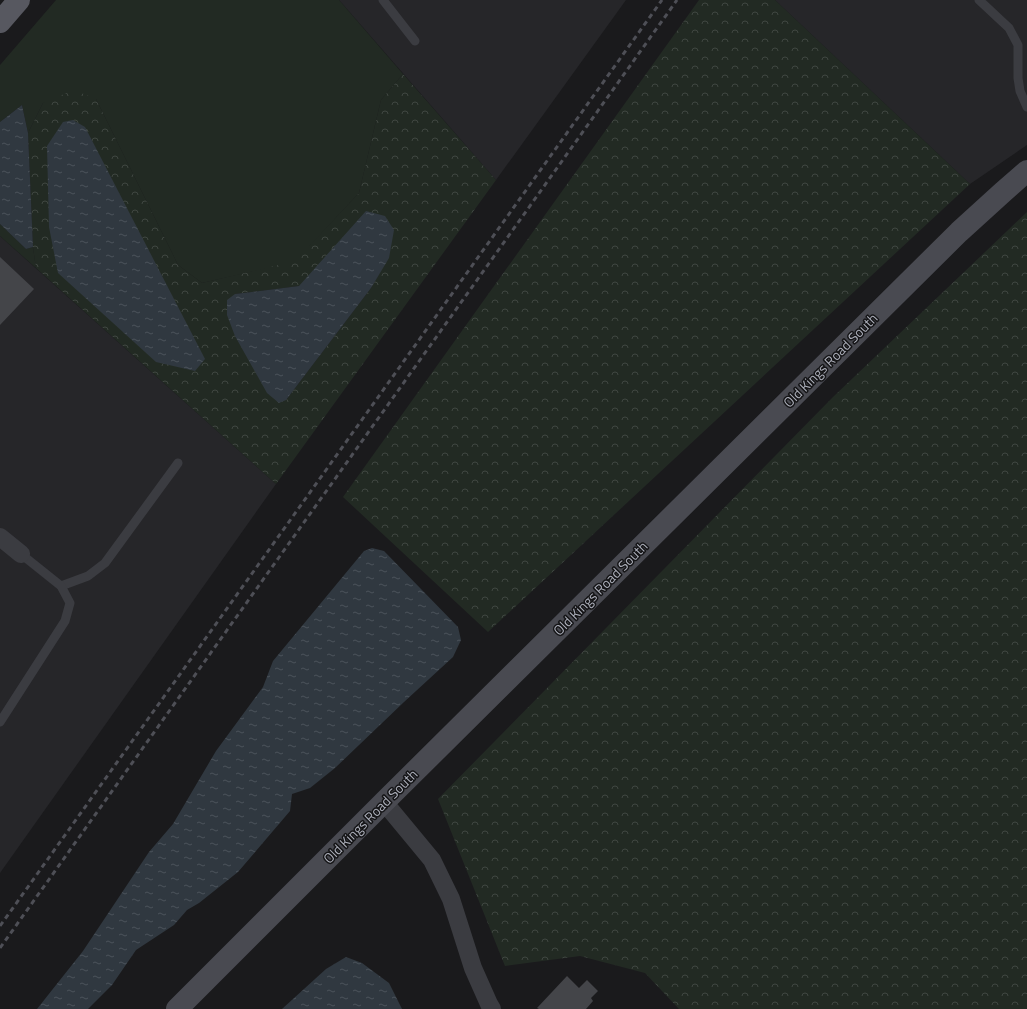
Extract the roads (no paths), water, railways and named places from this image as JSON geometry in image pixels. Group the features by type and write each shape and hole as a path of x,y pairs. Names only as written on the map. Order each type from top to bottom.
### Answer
{"main road":[{"path":"0,22 19,0"}],"street":[{"name":"Old Kings Road South","path":"177,1009 959,232 1027,171"},
{"path":"0,537 21,554"},
{"path":"384,802 432,860 451,899 473,968 492,1009"}],"lane":[{"path":"383,0 415,41"},
{"path":"979,0 1009,28 1018,45 1018,78 1020,91 1027,106"},
{"path":"61,586 88,576 104,562 178,463"},
{"path":"0,722 65,621 70,603 61,586 21,554"}],"water":[{"path":"22,105 28,133 33,247 26,249 0,224 0,122"},
{"path":"73,120 85,127 205,359 195,371 156,362 58,273 49,227 47,146 63,122"},
{"path":"366,211 385,216 394,230 389,258 371,288 286,400 279,403 267,393 235,336 227,315 227,300 235,294 299,286"},
{"path":"372,548 384,551 458,627 461,640 453,657 335,768 310,788 292,794 290,811 238,872 199,903 187,910 174,925 136,950 112,985 88,1009 37,1009 83,951 149,852 173,824 216,751 263,687 273,661 364,551"},
{"path":"346,957 362,963 389,983 402,1009 282,1009 326,969"}],"railway":[{"path":"0,926 662,0"},
{"path":"0,948 677,0"}]}
